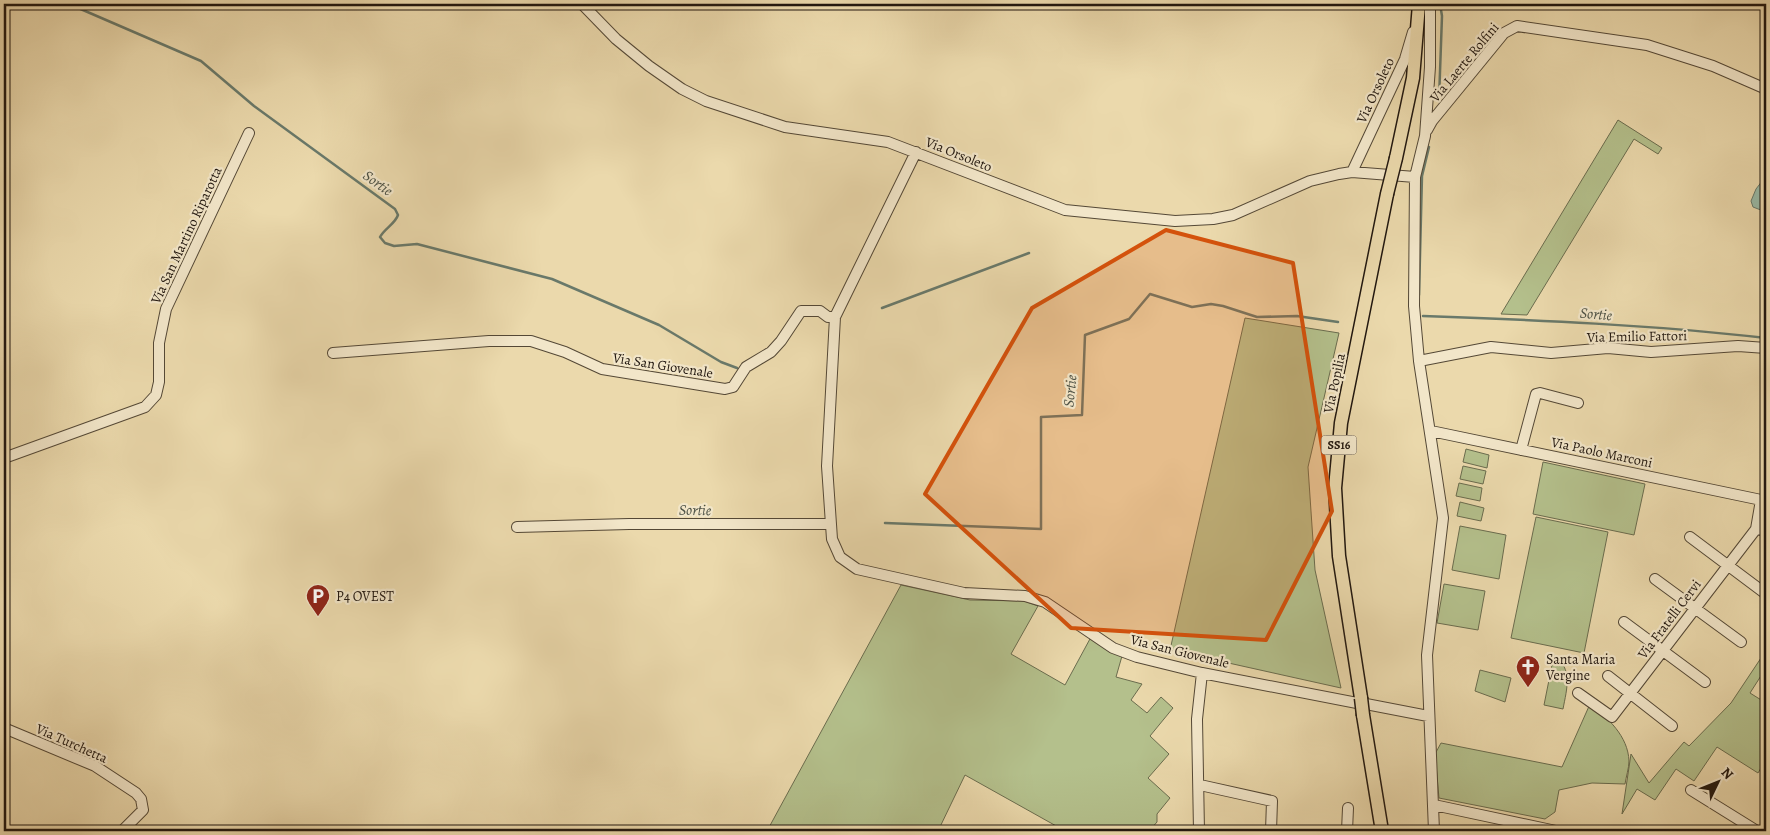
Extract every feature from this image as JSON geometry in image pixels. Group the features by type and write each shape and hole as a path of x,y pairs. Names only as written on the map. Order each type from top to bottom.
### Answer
{"main road":[{"name":"Via Popilia","path":"1382,831 1338,556 1335,488 1341,423 1413,78 1419,4"},
{"path":"1369,754 1392,831"},
{"path":"1375,831 1377,797"}],"street":[{"name":"Via Orsoleto","path":"582,4 616,39 649,66 682,89 706,101 786,127 888,142 1065,210 1175,221 1213,219 1233,214 1310,181 1352,172 1415,177"},
{"path":"1430,4 1430,67 1425,136 1415,177 1414,306 1419,361 1443,518 1439,566 1428,640 1428,716 1434,831"},
{"name":"Via Orsoleto","path":"1352,172 1405,59 1418,17"},
{"name":"Via Laerte Rolfini","path":"1425,136 1432,121 1504,33 1518,26 1647,45 1713,66 1766,89"},
{"name":"Via San Martino Riparotta","path":"4,458 145,407 156,395 159,382 159,343 166,309 249,133"},
{"name":"Via San Giovenale","path":"916,152 835,317 827,466 832,539 840,557 857,569 964,594 1025,596 1045,602 1113,648 1137,657 1202,673 1362,705 1428,716"},
{"name":"Via San Giovenale","path":"334,353 490,341 531,342 565,352 602,369 726,389 733,387 746,367 771,352 801,311 820,311 828,318 835,317"},
{"name":"Via Emilio Fattori","path":"1419,361 1491,347 1551,353 1608,348 1651,352 1738,346 1766,348"},
{"path":"1521,450 1536,394 1540,393 1578,403"},
{"name":"Via Paolo Marconi","path":"1431,431 1764,500"},
{"name":"Via Fratelli Cervi","path":"1578,693 1612,717 1727,565 1761,530 1764,500"},
{"path":"517,527 830,524"},
{"path":"1690,537 1766,594"},
{"path":"1655,579 1741,642"},
{"path":"1624,622 1705,682"},
{"path":"1199,831 1200,785 1197,719 1202,673"},
{"path":"1608,676 1672,726"},
{"name":"Via Turchetta","path":"4,728 95,766 136,793 141,799 143,810 122,831"},
{"path":"1200,785 1272,801 1272,831"},
{"path":"1692,790 1757,831"},
{"path":"1434,805 1556,831"},
{"path":"1347,831 1348,808"}],"highlighted area":[{"path":"1166,230 1293,263 1332,511 1266,640 1071,628 925,494 1032,308"}],"green space":[{"path":"1618,120 1662,148 1658,154 1634,139 1527,315 1501,314"},
{"path":"1245,318 1339,333 1308,467 1315,570 1341,688 1170,650"},
{"path":"1466,449 1489,455 1487,468 1463,462"},
{"path":"1543,462 1645,484 1634,535 1533,514"},
{"path":"1463,466 1486,471 1483,484 1460,479"},
{"path":"1459,483 1482,488 1480,501 1456,496"},
{"path":"1460,502 1484,508 1481,521 1457,516"},
{"path":"1536,517 1608,532 1584,653 1511,638"},
{"path":"1460,526 1506,535 1499,579 1452,570"},
{"path":"1444,584 1485,591 1478,630 1437,623"},
{"path":"901,585 970,600 1024,601 1038,606 1011,654 1065,685 1091,637 1122,656 1116,677 1142,684 1131,700 1147,713 1161,697 1173,708 1150,736 1169,754 1148,778 1170,798 1157,814 1157,822 1149,831 1056,831 1058,827 965,775 938,831 767,831"},
{"path":"1554,655 1564,666 1567,679 1563,709 1544,705"},
{"path":"1763,655 1766,657 1766,668 1750,693 1766,703 1766,760 1758,773 1717,747 1694,781 1676,769 1655,800 1637,789 1622,814 1631,754 1649,783 1684,742 1689,746 1731,703"},
{"path":"1480,670 1511,678 1505,702 1475,691"},
{"path":"1590,704 1616,728 1625,744 1628,752 1629,767 1625,784 1592,783 1559,790 1555,812 1545,819 1439,798 1435,754 1441,743 1562,767"}],"shaded area":[{"path":"1766,176 1766,212 1753,207 1751,201 1756,189"}],"waterway":[{"name":"Sortie","path":"69,4 201,61 254,106 395,209 398,215 397,218 380,237 385,243 394,246 417,244 552,279 659,325 721,362 737,368"},
{"name":"Sortie","path":"1439,100 1442,16 1440,4"},
{"name":"Sortie","path":"1419,295 1422,176 1429,147"},
{"name":"Sortie","path":"882,308 1029,253"},
{"name":"Sortie","path":"885,523 1041,529 1041,417 1082,415 1085,335 1129,319 1150,294 1192,307 1211,304 1257,317 1297,316 1338,322"},
{"name":"Sortie","path":"1423,316 1595,324 1766,338"}],"place":[{"name":"P4 OVEST","path":"318,617"},
{"name":"Santa Maria Vergine","path":"1528,688"}]}
